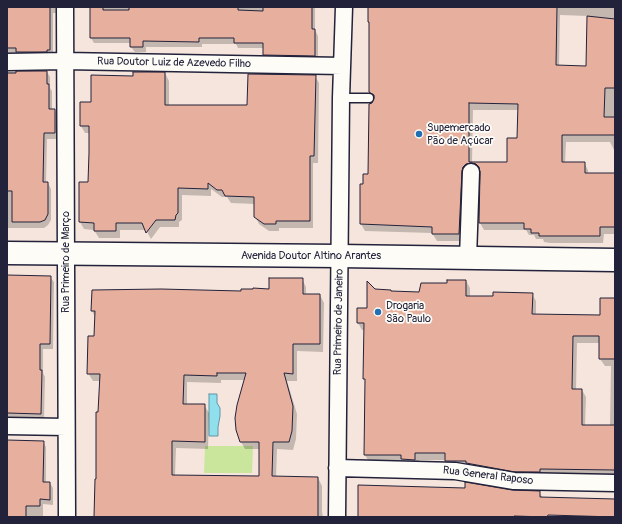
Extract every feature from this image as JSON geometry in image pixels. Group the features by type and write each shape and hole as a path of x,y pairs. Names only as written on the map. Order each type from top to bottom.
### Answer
{"street":[{"name":"Rua Primeiro de Março","path":"65,7 66,517"},
{"name":"Rua Primeiro de Janeiro","path":"337,517 341,98 344,7"},
{"name":"Rua Doutor Luiz de Azevedo Filho","path":"7,62 65,61 342,66"},
{"path":"468,258 471,172"},
{"name":"Avenida Doutor Altino Arantes","path":"7,253 615,260"},
{"path":"7,426 66,427"},
{"name":"Rua General Raposo","path":"337,468 455,471 514,481 615,483"}],"lane":[{"path":"341,98 369,98"}],"green space":[{"path":"205,446 253,446 252,473 204,473"}],"water":[{"path":"209,394 217,394 217,403 220,408 218,436 209,436"}],"building":[{"path":"7,7 50,7 50,50 47,50 47,52 16,52 16,48 7,48"},
{"path":"90,7 103,7 103,10 129,10 129,7 238,7 238,10 263,11 263,7 312,7 312,29 315,29 315,56 263,55 263,43 234,43 234,38 199,38 199,42 143,41 143,47 130,47 130,38 90,38"},
{"path":"368,7 557,7 556,65 586,66 587,16 615,19 615,88 605,88 604,117 615,117 615,135 562,135 562,162 585,162 585,173 615,173 615,227 600,227 600,236 539,236 539,233 531,233 531,229 524,229 524,223 479,223 480,172 479,167 476,164 471,163 466,164 462,171 459,234 432,234 432,227 360,224 360,184 363,184 363,174 368,174 369,104 372,103 374,98 374,95 369,92","holes":["469,103 518,104 517,138 507,138 507,162 469,162"]},
{"path":"16,71 47,71 47,84 49,84 49,109 55,109 55,133 44,133 43,182 48,182 48,214 45,220 40,222 12,222 12,191 7,191 7,73 16,73"},
{"path":"133,72 165,72 165,105 247,105 248,74 316,75 314,156 310,156 310,221 276,221 276,224 264,224 254,217 254,197 225,196 222,190 217,190 208,183 208,189 178,188 178,213 175,220 156,220 146,233 142,223 116,223 116,231 94,231 94,223 79,222 79,182 88,182 89,153 89,126 80,126 80,102 91,102 91,75 133,76"},
{"path":"7,275 51,276 50,344 40,344 40,370 42,370 41,414 7,413"},
{"path":"269,278 303,278 303,294 320,294 320,344 293,344 293,374 284,373 293,406 292,431 289,442 273,442 272,476 318,477 318,517 94,517 96,479 96,412 98,412 100,374 87,374 88,336 94,336 95,311 91,311 92,290 161,289 241,291 241,289 253,288 269,289","holes":["217,373 246,373 237,405 235,418 236,430 240,442 259,442 259,476 172,475 172,441 205,442 205,404 183,404 184,375 217,376"]},
{"path":"447,280 466,280 466,296 493,296 493,292 533,293 532,314 600,315 600,298 615,298 615,359 599,359 599,336 573,336 572,389 582,389 582,425 615,425 615,470 540,469 540,472 515,472 466,463 466,461 445,461 445,453 415,453 415,460 401,459 401,455 364,455 364,323 357,323 357,308 367,308 367,281 375,289 419,292 421,283 447,283"},
{"path":"7,440 44,441 43,482 50,482 50,500 40,499 40,506 26,506 26,517 7,517"},
{"path":"465,482 512,490 540,491 540,497 615,499 615,517 548,515 547,517 358,517 358,485 465,488"}],"place":[{"name":"Supemercado Pão de Açúcar","path":"419,134"},
{"name":"Drogaria São Paulo","path":"378,312"}]}
